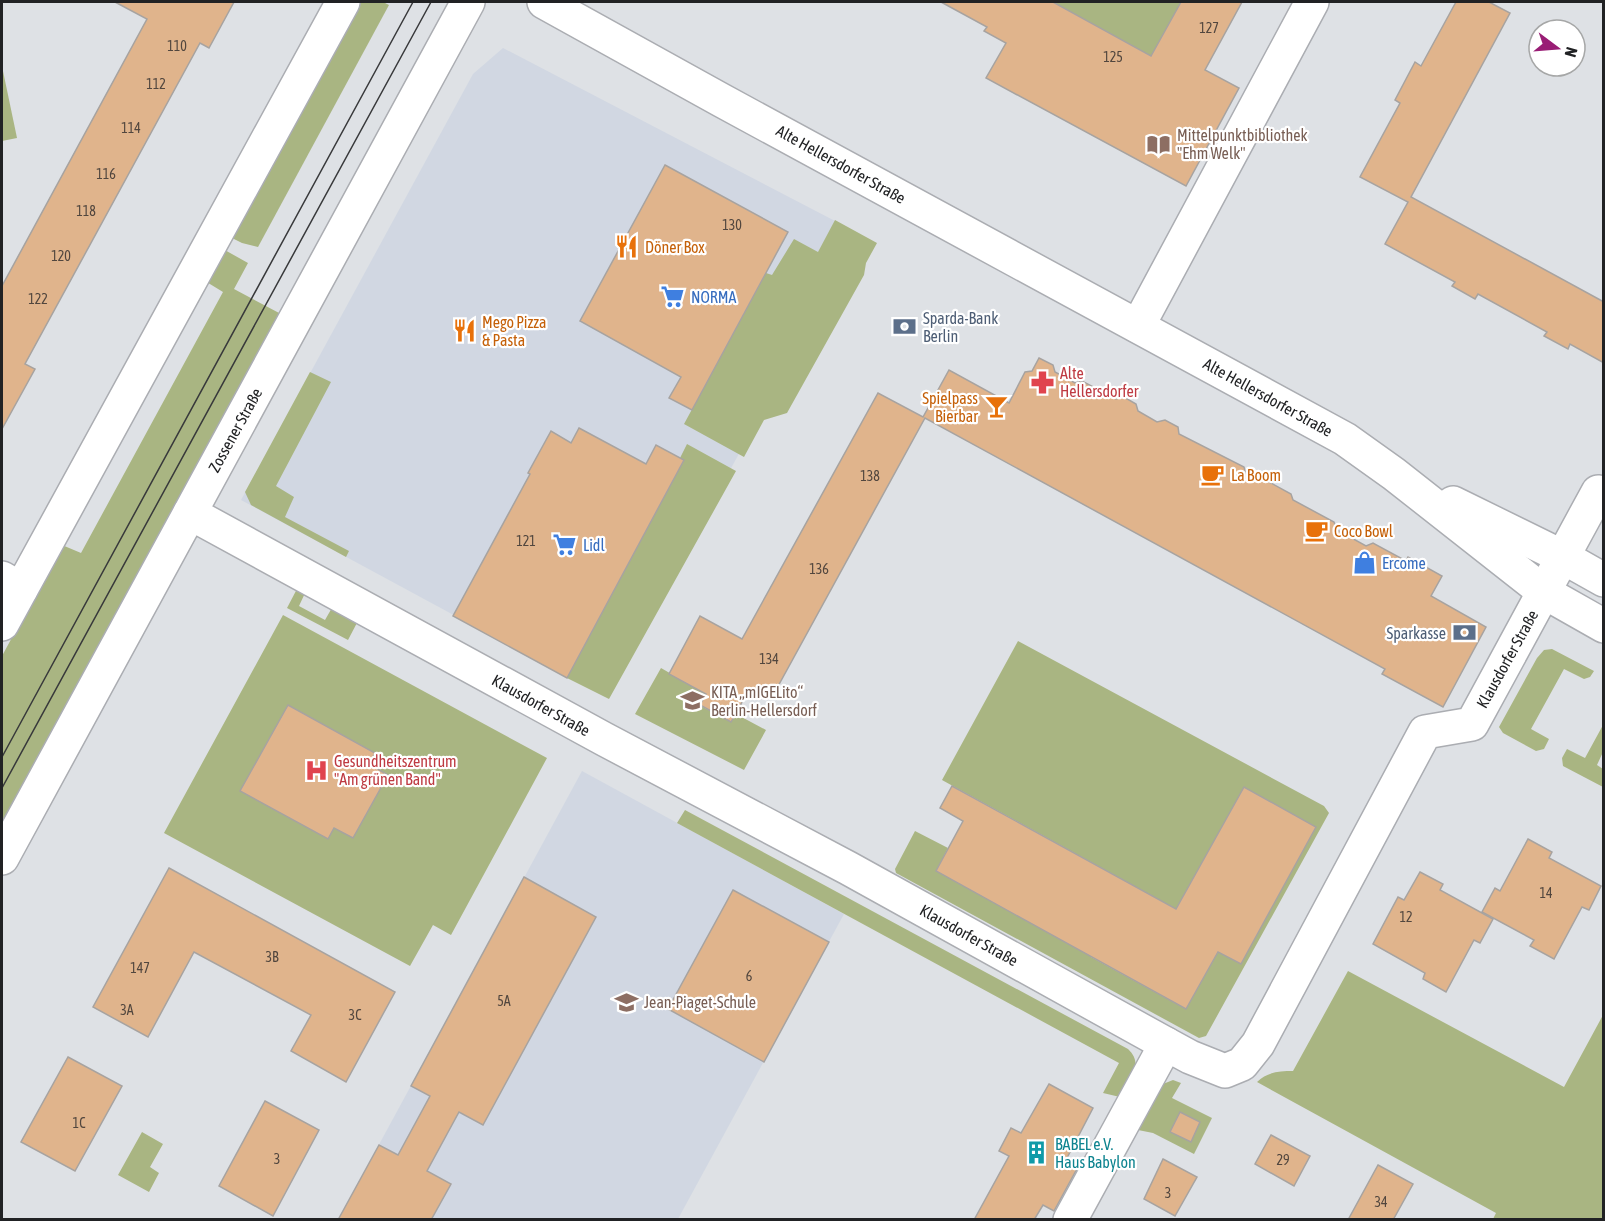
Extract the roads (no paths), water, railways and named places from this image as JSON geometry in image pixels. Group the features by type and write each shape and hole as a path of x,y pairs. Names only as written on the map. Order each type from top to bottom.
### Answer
{"street":[{"path":"2,624 11,583 343,2"},
{"name":"Zossener Straße","path":"2,858 468,2"},
{"name":"Alte Hellersdorfer Straße","path":"544,2 1345,440 1394,474 1544,592 1604,626"},
{"path":"1138,326 1312,2"},
{"name":"Alte Hellersdorfer Straße","path":"1394,474 1563,557 1604,580"},
{"path":"1544,592 1598,492"},
{"name":"Klausdorfer Straße","path":"190,513 604,739 848,868 1166,1044 1213,1068 1225,1071 1242,1064 1258,1044 1425,732 1472,724 1544,592"},
{"path":"1070,1220 1166,1044"}],"tram line":[{"path":"2,757 413,2"},
{"path":"2,788 431,2"}],"place":[{"name":"Mittelpunktbibliothek \"Ehm Welk\"","path":"1159,144"},
{"name":"Döner Box","path":"627,247"},
{"name":"NORMA","path":"673,297"},
{"name":"Sparda-Bank Berlin","path":"905,327"},
{"name":"Mego Pizza & Pasta","path":"464,331"},
{"name":"Alte Hellersdorfer","path":"1042,382"},
{"name":"Spielpass Bierbar","path":"996,407"},
{"name":"La Boom","path":"1213,475"},
{"name":"Coco Bowl","path":"1316,531"},
{"name":"Lidl","path":"565,545"},
{"name":"Ercome","path":"1364,563"},
{"name":"Sparkasse","path":"1464,633"},
{"name":"KITA „mIGELito“ Berlin-Hellersdorf","path":"693,701"},
{"name":"Gesundheitszentrum \"Am grünen Band\"","path":"316,770"},
{"name":"Jean-Piaget-Schule","path":"626,1002"},
{"name":"BABEL e.V. Haus Babylon","path":"1037,1153"}]}
